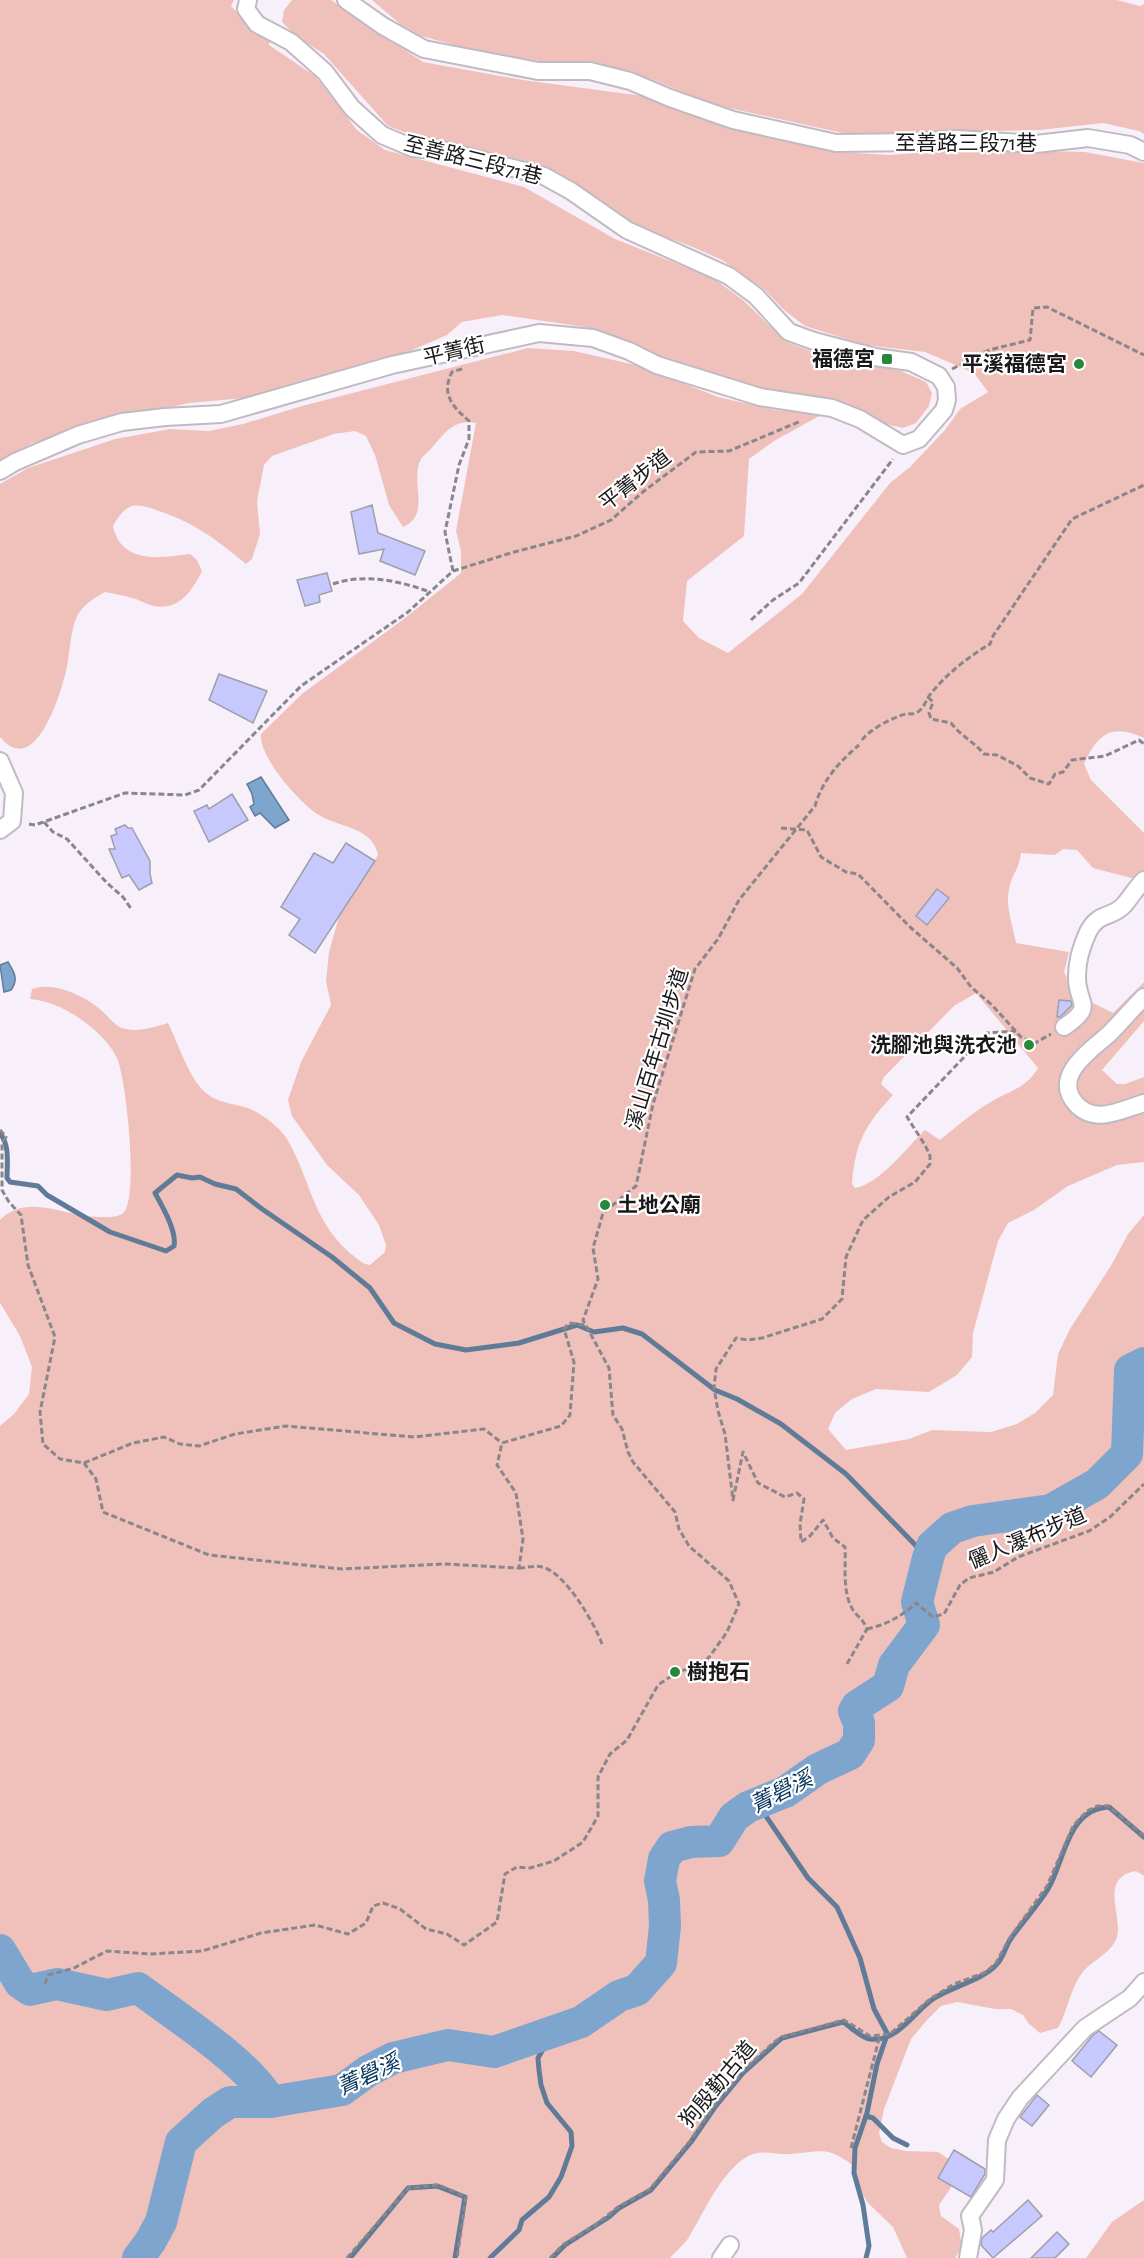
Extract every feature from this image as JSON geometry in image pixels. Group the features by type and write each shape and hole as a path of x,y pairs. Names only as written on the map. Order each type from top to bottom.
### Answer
{"street":[{"name":"至善路三段71巷","path":"248,0 246,9 257,24 291,42 325,72 352,108 382,135 413,148 446,151 544,176 571,191 627,230 729,276 756,296 789,332 875,357 911,362 939,376"},
{"name":"至善路三段71巷","path":"346,0 383,26 424,50 538,71 590,71 630,81 733,120 836,144 957,139 1036,144 1088,138 1130,145 1144,152"},
{"name":"平菁街","path":"0,471 15,462 78,435 122,422 221,414 392,365 539,333 593,338 629,351 657,365 760,397 832,408 860,419 903,446"},
{"path":"903,446 919,439 944,410 947,400 946,387 939,376"},
{"path":"0,761 14,793 6,825"},
{"path":"1064,1027 1080,1014 1084,1005 1077,976 1081,951 1087,934 1095,920 1122,907 1144,880"},
{"path":"1144,997 1071,1070 1068,1087 1072,1100 1084,1113 1103,1116 1144,1103"},
{"path":"968,2258 974,2230 970,2216 994,2180 997,2140 1006,2119 1020,2098 1085,2028 1130,1998 1144,1982"}],"path":[{"path":"939,376 988,350 1030,340 1033,308 1047,307 1144,355"},
{"path":"6,825 35,825 125,793 184,795 199,790 301,686 408,612 453,571 444,532 459,465 469,439 469,421 458,412 447,394 447,383 452,372 467,367"},
{"name":"平菁步道","path":"453,571 576,536 611,520 644,491 696,452 729,451 832,408"},
{"path":"751,620 773,600 799,583 903,446"},
{"path":"862,740 868,733 906,714 916,713 925,705 943,680 974,653 990,644 993,636 1072,519 1144,485"},
{"path":"333,584 345,580 386,580 410,584 430,592"},
{"path":"928,698 933,702 929,713 931,719 951,723 960,734 984,754 997,755 1018,766 1030,778 1049,784 1055,774 1063,772 1072,760 1105,756 1139,740 1144,744"},
{"name":"溪山百年古圳步道","path":"585,1325 583,1320 598,1279 592,1248 603,1213 636,1186 653,1104 694,969 718,939 739,900 815,806 819,791 842,760 859,745"},
{"path":"44,822 53,832 67,839 123,897 132,910"},
{"path":"781,828 794,831 807,830 821,857 846,872 858,874 910,927 957,968 971,987 992,1005 1021,1037 1035,1043 1064,1027"},
{"path":"847,1664 867,1630 863,1618 853,1611 847,1592 845,1547 832,1538 823,1520 810,1536 801,1542 800,1524 804,1499 797,1493 784,1497 758,1483 743,1452 733,1500 725,1434 714,1388 716,1369 736,1338 747,1340 762,1338 822,1319 840,1303 846,1257 863,1220 889,1197 915,1182 930,1164 930,1156 925,1145 907,1117 987,1033 1016,1031"},
{"path":"0,1130 6,1137 2,1142 2,1190 21,1215 28,1265 55,1337 40,1412 43,1444 60,1459 84,1463 133,1443 164,1437 180,1444 199,1446 235,1434 286,1426 414,1437 484,1429 502,1443"},
{"path":"45,1984 48,1975 74,1968 107,1951 150,1954 202,1951 261,1933 315,1925 348,1934 366,1923 373,1906 383,1903 400,1909 426,1929 447,1934 464,1945 497,1922 505,1875 517,1867 530,1868 554,1861 583,1842 598,1816 598,1777 610,1754 627,1740 658,1685 679,1671 699,1666 710,1656 727,1632 739,1604 729,1581 689,1546 679,1529 675,1512 633,1462 622,1429 613,1415 609,1368 585,1325 569,1323 564,1329 574,1362 570,1415 561,1426 502,1443"},
{"path":"502,1443 497,1464 516,1492 523,1539 519,1568"},
{"path":"84,1463 96,1479 103,1512 208,1555 342,1569 444,1564 543,1567 567,1584 597,1630 602,1644"},
{"name":"儷人瀑布步道","path":"867,1630 891,1622 916,1603 933,1617 944,1614 960,1586 969,1578 994,1572 1018,1557 1089,1531 1110,1517 1144,1484"},
{"path":"851,2148 880,2037 890,2034 930,1999 954,1984 986,1972 996,1963 1009,1939 1047,1886 1067,1836 1087,1811 1097,1806 1108,1806 1144,1836"},
{"name":"狗殷勤古道","path":"550,2258 564,2244 594,2226 618,2207 650,2189 742,2072 774,2042 782,2037 844,2020 870,2036 880,2037"},
{"path":"347,2258 408,2188 439,2185 466,2197 458,2258"}],"shaded area":[{"path":"0,0 234,0 231,6 262,38 270,40 269,45 315,76 357,130 385,150 524,187 615,239 713,278 743,300 786,342 824,356 901,371 926,382 932,393 929,406 916,423 903,428 886,424 866,412 825,400 757,388 666,361 639,347 585,327 502,315 462,322 447,335 410,351 245,398 189,403 69,431 30,444 0,461"},
{"path":"292,0 331,0 423,62 523,80 643,96 700,118 838,152 890,155 969,149 1085,152 1144,163 1144,738 1123,731 1107,734 1095,745 1084,764 1091,780 1144,833 1144,872 1135,879 1093,868 1077,850 1063,849 1055,855 1021,853 1008,892 1008,900 1016,943 1069,952 1064,972 1075,994 1113,1013 1144,982 1144,1021 1102,1070 1117,1084 1125,1084 1144,1077 1144,1162 1117,1165 1068,1186 1034,1210 1008,1223 998,1241 973,1333 972,1357 957,1375 929,1392 876,1389 852,1399 835,1413 828,1429 846,1450 909,1439 932,1430 991,1432 1017,1424 1035,1413 1053,1395 1058,1354 1070,1329 1112,1264 1128,1234 1144,1215 1144,1876 1136,1871 1126,1874 1118,1881 1115,1888 1117,1937 1110,1948 1086,1968 1078,1979 1058,2028 1040,2033 1029,2024 1023,2015 1011,2009 995,2009 957,2002 941,2006 911,2039 884,2109 879,2133 882,2142 891,2148 938,2152 952,2161 956,2180 939,2205 941,2216 959,2229 962,2247 955,2258 907,2258 893,2227 869,2204 859,2190 855,2167 837,2155 817,2151 785,2154 758,2153 743,2159 724,2178 685,2243 670,2258 0,2258 0,1426 14,1414 29,1394 32,1367 20,1336 0,1303 0,1220 11,1212 34,1207 86,1216 114,1217 120,1215 127,1205 131,1165 124,1089 117,1058 102,1037 80,1019 55,1005 30,999 32,989 59,988 78,995 122,1028 139,1030 168,1023 189,1069 205,1092 219,1100 253,1110 284,1134 320,1214 338,1241 360,1261 370,1265 385,1252 386,1245 379,1225 359,1195 327,1165 292,1116 288,1100 301,1062 331,1005 326,981 329,952 339,917 378,855 375,846 363,833 319,815 302,801 273,766 266,754 261,734 302,694 405,618 461,573 461,551 456,531 476,423 461,423 450,428 421,459 417,477 416,514 412,522 403,527 389,505 375,455 366,436 355,431 334,434 272,456 264,465 257,501 260,534 252,559 246,564 215,540 184,521 142,506 132,506 126,509 113,526 117,538 124,547 143,556 166,557 190,554 197,560 202,571 188,594 175,604 160,607 105,592 86,605 79,612 75,622 66,671 52,714 35,741 24,748 13,747 0,737 0,484 28,468 115,439 170,429 209,431 243,424 302,406 528,348 574,351 640,366 718,397 775,410 823,414 774,441 749,459 744,536 687,581 683,621 699,638 728,653 802,594 890,483 910,467 945,430 960,409 988,392 974,373 925,352 866,345 805,326 784,310 764,289 722,260 634,226 558,172 522,160 415,136 388,126 324,54 297,37 282,22 284,10","holes":["976,993 1038,1068 1028,1081 983,1107 940,1140 925,1130 893,1164 874,1180 855,1188 852,1184 853,1170 863,1135 893,1095 881,1084 884,1077 954,1006"]},
{"path":"372,0 1117,0 1140,6 1144,4 1144,134 1103,123 1040,130 847,134 711,104 654,80 583,61 540,61 481,52 421,36 400,24"},
{"path":"1144,2200 1144,2258 1086,2258 1112,2222"}],"water":[{"path":"261,777 289,820 275,828 260,813 255,816 250,807 254,804 247,784"},
{"path":"8,962 14,972 15,982 11,990 4,992 0,965"}],"building":[{"path":"372,505 378,533 425,551 415,575 380,561 384,549 359,554 351,512"},
{"path":"327,573 332,591 319,595 320,602 305,606 297,580"},
{"path":"219,674 267,691 253,723 209,700"},
{"path":"232,794 248,820 209,842 194,811 207,805 209,809"},
{"path":"125,825 132,828 150,861 152,883 139,890 129,875 122,878 109,849 115,849 111,836 117,834 115,829"},
{"path":"346,843 375,861 315,953 289,935 300,919 281,907 314,853 333,863"},
{"path":"937,889 949,898 927,925 916,916"},
{"path":"1059,1000 1071,1001 1072,1005 1060,1017 1057,1017"},
{"path":"1099,2031 1117,2045 1091,2077 1072,2061"},
{"path":"1037,2095 1049,2105 1032,2126 1020,2117"},
{"path":"954,2150 985,2169 985,2174 971,2197 938,2178"},
{"path":"1028,2200 1042,2216 993,2258 981,2245 982,2238 991,2230 993,2232"},
{"path":"1057,2232 1069,2244 1055,2258 1031,2258"}],"waterway":[{"path":"0,1133 7,1149 7,1178 10,1182 38,1186 47,1195 110,1232 166,1251 174,1246 173,1233 155,1193 177,1175 200,1177 215,1184 236,1189 332,1257 370,1288 394,1323 435,1344 466,1350 519,1343 577,1325 594,1332 623,1328 642,1334 715,1390 737,1399 781,1424 846,1474 928,1558"},
{"name":"菁礐溪","path":"138,2258 161,2222 181,2142 213,2113 230,2102 270,2102 342,2090 368,2071 393,2058 448,2045 494,2052 581,2022 619,1996 637,1990 661,1963 665,1926 664,1900 660,1881 664,1859 672,1847 691,1842 719,1841 734,1817 748,1807 785,1792 818,1769 850,1754 859,1740 859,1723 854,1711 857,1706 888,1686 894,1665 924,1625 917,1602 932,1546 952,1528 973,1521 1051,1510 1097,1484 1127,1454 1130,1370 1144,1363"},
{"path":"757,1803 808,1878 837,1907 860,1958 874,2009 887,2033"},
{"path":"552,2258 565,2245 619,2208 651,2190 743,2073 782,2038 843,2022 867,2038 880,2039 897,2032 933,1999 992,1969 1001,1959 1008,1943 1048,1889 1069,1838 1084,1817 1095,1810 1109,1807 1144,1837"},
{"name":"菁礐溪","path":"0,1950 20,1983 30,1990 57,1984 107,1995 138,1988 230,2057 261,2088 270,2102"},
{"path":"490,2258 519,2230 522,2220 549,2197 561,2177 572,2146 571,2132 547,2103 539,2070 538,2058 550,2037 559,2029"},
{"path":"866,2258 869,2246 863,2205 854,2173 855,2148 867,2113 877,2064 886,2038"},
{"path":"866,2116 873,2118 893,2138 907,2145"},
{"path":"350,2258 408,2188 437,2186 465,2197 455,2258"}],"place":[{"name":"福德宮","path":"887,359"},
{"name":"平溪福德宮","path":"1079,364"},
{"name":"洗腳池與洗衣池","path":"1029,1045"},
{"name":"土地公廟","path":"605,1205"},
{"name":"樹抱石","path":"675,1672"}]}
